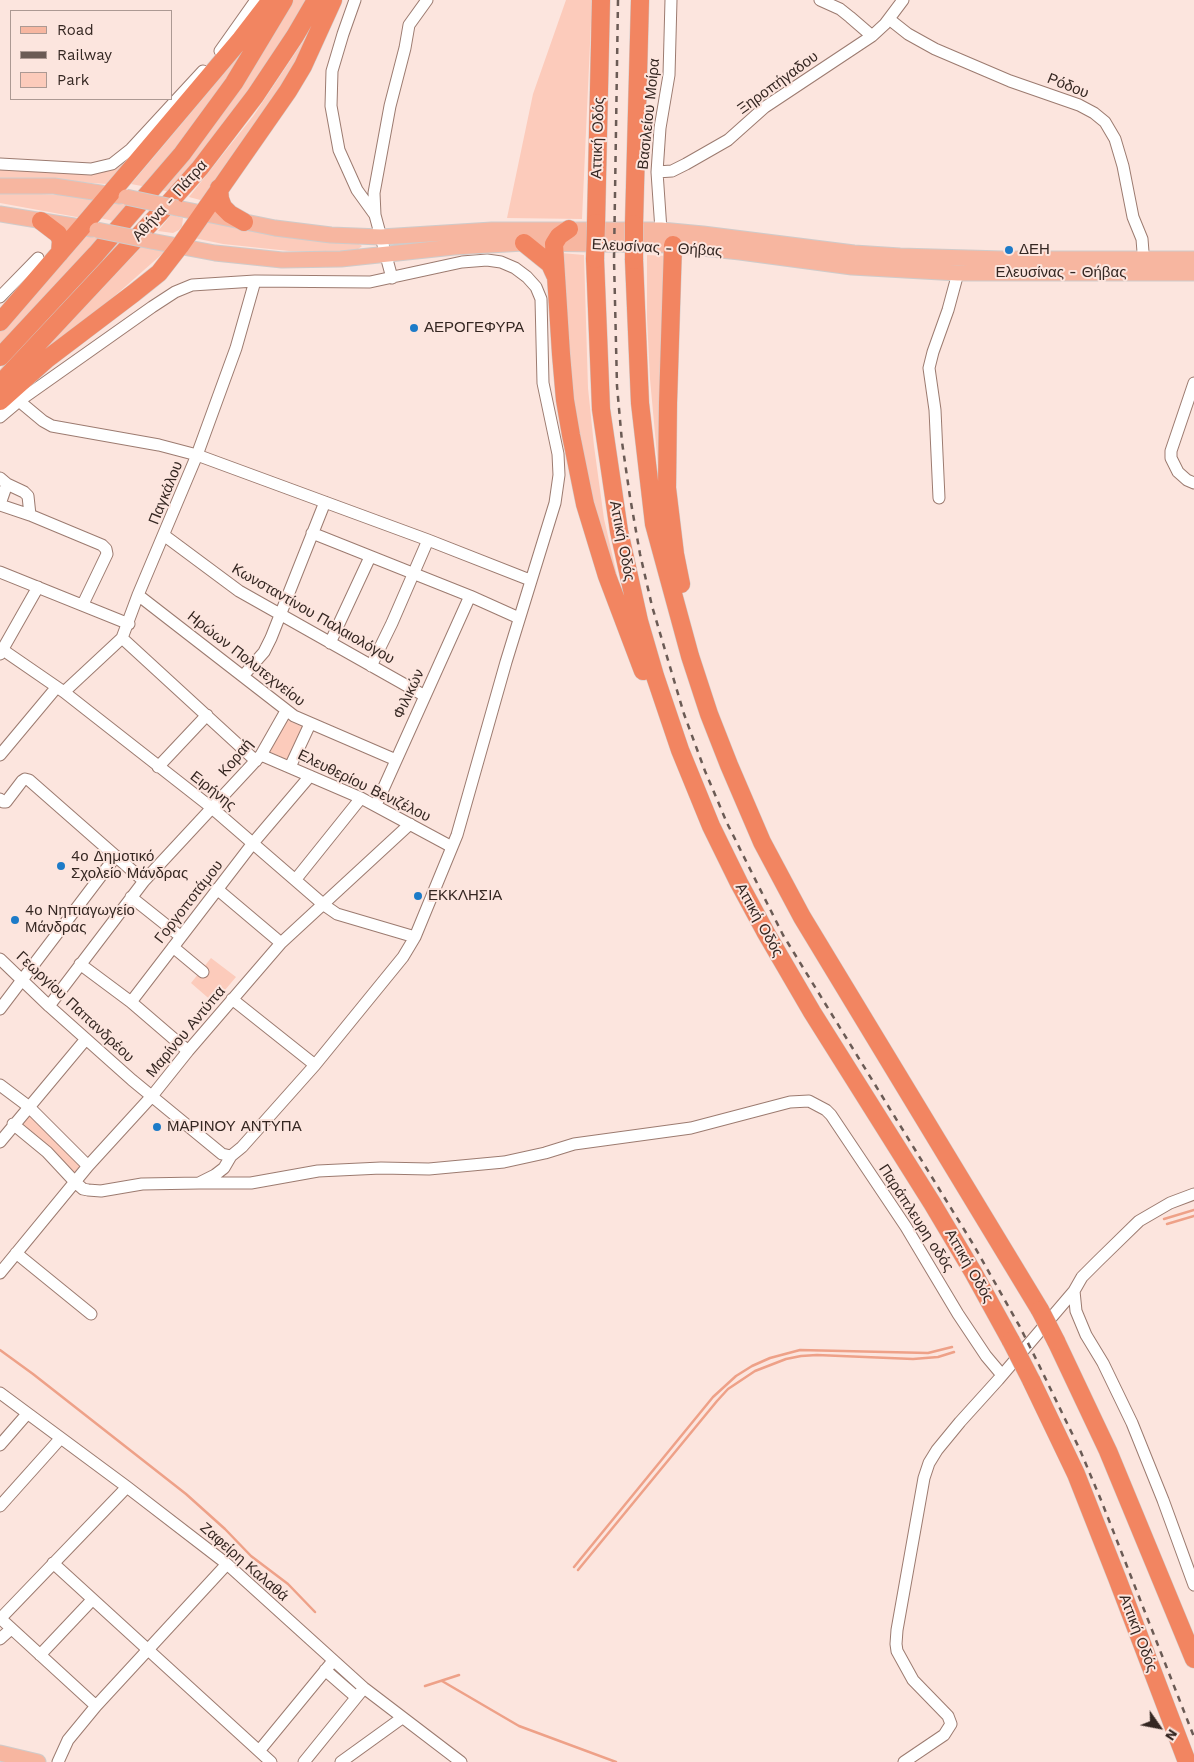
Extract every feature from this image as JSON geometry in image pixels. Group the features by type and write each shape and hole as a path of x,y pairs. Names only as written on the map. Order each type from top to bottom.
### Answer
{"highway":[{"path":"0,322 60,253 90,229 118,196 271,0"},
{"name":"Αθήνα - Πάτρα","path":"0,357 96,254 182,154 234,83 284,0"},
{"name":"Αθήνα - Πάτρα","path":"0,384 200,168 269,76 316,0"},
{"path":"0,401 47,359 156,275 180,246 293,83 332,0"},
{"name":"Αττική Οδός","path":"601,0 595,259 601,409 619,531 639,621 668,717 686,767 712,826 739,883 766,933 812,1012 973,1272 1031,1380 1076,1474 1187,1762"},
{"path":"640,0 634,224 640,403 654,524 690,656 709,714 762,842 793,900 1040,1310 1056,1341 1108,1451 1194,1659"},
{"path":"219,188 223,207 230,214 244,222"},
{"path":"41,221 58,234 62,246 60,253"},
{"path":"569,229 559,236 554,244 555,275 565,400 577,470 585,504 607,576 652,695 668,717"},
{"path":"524,243 550,264 555,275"},
{"path":"673,246 667,488 675,554 691,632 690,656"}],"main road":[{"name":"Ελευσίνας - Θήβας","path":"0,186 54,186 118,196 301,232 381,237 492,230 661,230 854,253 1144,266 1194,273"},
{"path":"0,214 90,229"},
{"name":"Ελευσίνας - Θήβας","path":"90,229 215,253 282,260 342,259 454,247 524,243 673,246 724,250 852,267 958,273 1144,266 1194,259"},
{"path":"661,230 673,246"},
{"path":"0,1753 38,1762"}],"street":[{"path":"0,164 91,168 102,167 121,159 216,57 256,0"},
{"path":"355,0 332,71 331,106 339,150 357,190 376,215"},
{"path":"392,278 376,215 374,192 390,106 409,25 427,0"},
{"name":"Βασιλείου Μοίρα","path":"661,230 657,172 660,128 669,75 671,0"},
{"path":"820,0 845,13 872,36"},
{"name":"Ξηροπήγαδου","path":"657,172 672,170 686,164 728,140 765,107 872,36 889,19 903,0"},
{"name":"Ρόδου","path":"889,19 908,34 935,49 1010,80 1080,105 1105,122 1115,139 1123,166 1131,210 1142,239 1144,266"},
{"path":"0,298 38,258"},
{"path":"0,417 19,401 152,306 175,292 192,285 255,281 370,282 462,262 487,260 501,262 515,268 536,287 541,299 543,383 558,454 559,475 554,503 518,618 452,847 415,937 403,957 315,1065 242,1148 231,1156 224,1168 199,1183 142,1184 101,1191 82,1188 47,1152 13,1124"},
{"path":"939,498 935,410 930,368 933,352 948,310 958,273"},
{"name":"Παγκάλου","path":"0,755 60,690 122,638 129,624 138,595 197,455 236,348 255,281"},
{"path":"1194,383 1171,451 1171,458 1178,472 1194,483"},
{"path":"19,401 52,426 159,445 197,455 428,540 530,580"},
{"path":"30,515 28,496 4,481 0,505 30,515 102,545 106,549 107,554 83,604"},
{"path":"243,676 264,652 281,615 325,502"},
{"path":"312,533 470,596 518,618"},
{"name":"Κωνσταντίνου Παλαιολόγου","path":"164,536 239,591 425,696"},
{"path":"371,666 428,540"},
{"path":"330,643 370,557"},
{"path":"0,572 129,624"},
{"path":"1,651 38,587"},
{"name":"Ηρώων Πολυτεχνείου","path":"138,595 286,711 310,724 396,760"},
{"name":"Φιλικών","path":"376,805 470,596"},
{"name":"Ελευθερίου Βενιζέλου","path":"122,638 258,758 290,767 361,798 452,847"},
{"name":"Ειρήνης","path":"1,651 60,690 212,808 324,905 337,914 415,937"},
{"name":"Κοραή","path":"49,1006 144,880 258,758 286,711"},
{"path":"158,767 207,715"},
{"path":"290,767 310,724"},
{"name":"Γοργοποτάμου","path":"131,1002 253,843 310,776"},
{"path":"0,799 6,802 25,779 144,880"},
{"path":"296,879 361,798"},
{"name":"Μαρίνου Αντύπα","path":"2,1266 16,1253 88,1166 152,1096 281,943 410,824"},
{"path":"0,1009 116,856"},
{"path":"217,889 281,943"},
{"path":"131,897 180,936"},
{"path":"173,947 203,972"},
{"name":"Γεωργίου Παπανδρέου","path":"0,959 49,1006 152,1096 222,1154 231,1156"},
{"path":"80,964 131,1002 188,1051"},
{"path":"232,999 315,1065"},
{"path":"0,1142 28,1106 86,1039"},
{"path":"0,1085 28,1106 88,1166"},
{"name":"Παράπλευρη οδός","path":"199,1183 252,1183 318,1172 381,1168 428,1169 504,1162 574,1144 691,1128 790,1102 809,1101 818,1104 830,1115 906,1227 958,1314 986,1356 1002,1375"},
{"path":"904,1762 912,1759 944,1734 951,1724 948,1716 913,1680 897,1651 896,1644 924,1478 929,1463 937,1450 1075,1288 1082,1277 1139,1221 1170,1203 1194,1194"},
{"path":"16,1253 91,1314"},
{"path":"1075,1288 1076,1311 1086,1335 1103,1363 1132,1423 1194,1585"},
{"name":"Ζαφείρη Καλαθά","path":"0,1393 227,1564 333,1660 360,1693 402,1718 461,1762"},
{"path":"0,1444 27,1414"},
{"path":"0,1506 60,1439"},
{"path":"96,1706 0,1619 127,1488"},
{"path":"53,1563 271,1762"},
{"path":"58,1762 68,1740 96,1706 227,1564"},
{"path":"40,1655 92,1600"},
{"path":"0,1639 11,1629"},
{"path":"259,1751 333,1660"},
{"path":"304,1762 360,1693 325,1670"},
{"path":"341,1762 402,1718"}],"green space":[{"path":"291,0 309,0 264,72 171,192 160,190"},
{"path":"566,0 592,0 582,219 507,218 533,94"},
{"path":"316,22 299,65 204,201 189,197 254,115"},
{"path":"253,43 147,187 131,184 249,44"},
{"path":"189,95 107,184 46,180 0,181 0,168 94,174 113,170 130,157"},
{"path":"0,192 62,195 95,199 82,218 0,203"},
{"path":"114,202 133,205 118,222 100,218"},
{"path":"171,215 183,218 182,226 179,230 173,233 158,231"},
{"path":"205,221 290,238 356,242 362,246 357,250 339,252 289,251 223,244 194,238"},
{"path":"89,233 105,237 0,346 0,331"},
{"path":"120,240 124,241 0,374 0,369"},
{"path":"143,245 170,247 73,333 24,371"},
{"path":"561,253 584,255 588,388 594,446 604,519 620,588 599,527 586,478 570,382"},
{"path":"647,255 668,256 659,477 650,379 647,318"},
{"path":"287,720 303,727 288,760 268,751"},
{"path":"211,958 236,977 214,1003 191,983"},
{"path":"27,1114 85,1163 71,1179 23,1124"}],"waterway":[{"path":"1164,1219 1194,1210"},
{"path":"1167,1224 1194,1216"},
{"path":"574,1567 713,1397 736,1376 752,1366 770,1358 800,1350 928,1353 952,1347"},
{"path":"0,1350 186,1494 225,1529 251,1556 288,1584 315,1612"},
{"path":"578,1570 717,1401 728,1389 755,1371 786,1359 801,1356 913,1359 938,1357 954,1352"},
{"path":"425,1686 459,1675"},
{"path":"442,1681 519,1726 616,1762"}],"railway":[{"path":"618,0 614,259 617,386 622,442 640,554 652,606 684,714 727,823 783,935 973,1244 1038,1363 1080,1450 1101,1500 1194,1737"}],"place":[{"name":"ΔΕΗ","path":"1009,250"},
{"name":"ΑΕΡΟΓΕΦΥΡΑ","path":"414,328"},
{"name":"4ο Δημοτικό Σχολείο Μάνδρας","path":"61,866"},
{"name":"ΕΚΚΛΗΣΙΑ","path":"418,896"},
{"name":"4ο Νηπιαγωγείο Μάνδρας","path":"15,920"},
{"name":"ΜΑΡΙΝΟΥ ΑΝΤΥΠΑ","path":"157,1127"}]}
